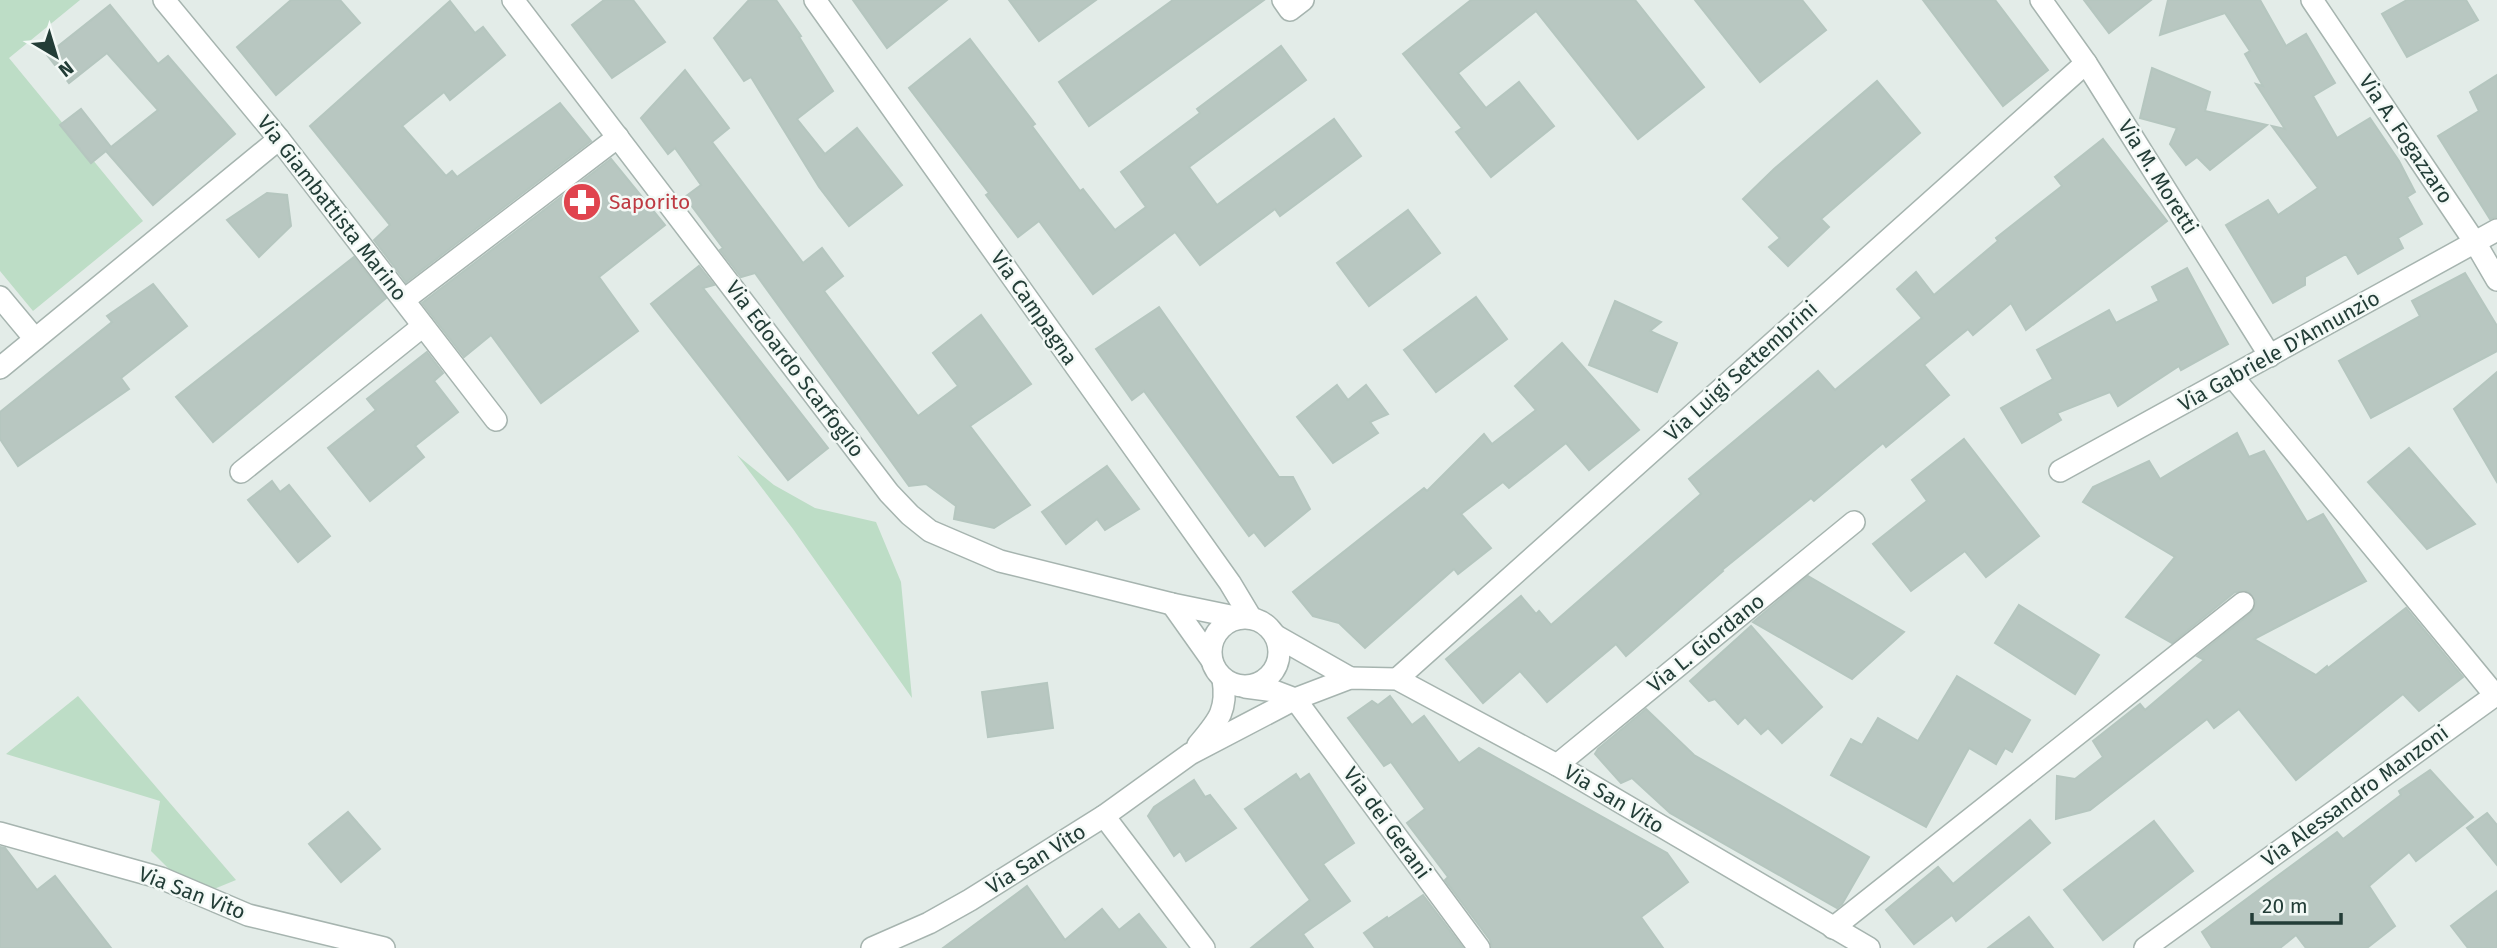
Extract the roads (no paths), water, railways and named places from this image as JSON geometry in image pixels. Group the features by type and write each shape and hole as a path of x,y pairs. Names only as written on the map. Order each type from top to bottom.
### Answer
{"street":[{"name":"Via Giambattista Marino","path":"164,0 279,139 496,420"},
{"name":"Via Edoardo Scarfoglio","path":"513,0 881,481 910,515 930,530 1000,561 1172,604 1245,618"},
{"name":"Via Campagna","path":"815,0 1222,572 1245,618"},
{"name":"Via M. Moretti","path":"2041,0 2086,62 2270,356"},
{"name":"Via A. Fogazzaro","path":"2312,0 2476,244 2497,280"},
{"name":"Via Luigi Settembrini","path":"1397,679 2086,62"},
{"path":"404,300 618,136"},
{"path":"0,368 279,139"},
{"name":"Via Gabriele D'Annunzio","path":"2060,471 2476,244 2497,230"},
{"path":"0,297 35,339"},
{"path":"240,472 423,326"},
{"path":"2232,377 2496,694"},
{"name":"Via L. Giordano","path":"1557,765 1854,522"},
{"path":"1833,928 2243,603"},
{"path":"1172,604 1211,659"},
{"path":"1254,720 1256,688 1257,684 1268,678 1279,657 1276,636 1270,628 1245,618 1229,621 1214,636 1210,647 1215,670 1233,685 1256,688 1295,699"},
{"name":"Via San Vito","path":"1276,636 1350,678"},
{"name":"Via San Vito","path":"872,948 950,911 1104,816 1190,754 1295,699 1350,678 1397,679 1557,765 1869,948"},
{"name":"Via San Vito","path":"1190,754 1220,718 1226,698 1223,679"},
{"name":"Via Alessandro Manzoni","path":"2145,948 2496,694"},
{"name":"Via dei Gerani","path":"1295,699 1479,948"},
{"path":"1104,816 1204,948"},
{"name":"Via San Vito","path":"0,833 161,878 248,915 384,948"}],"place":[{"name":"Saporito","path":"582,202"}]}
